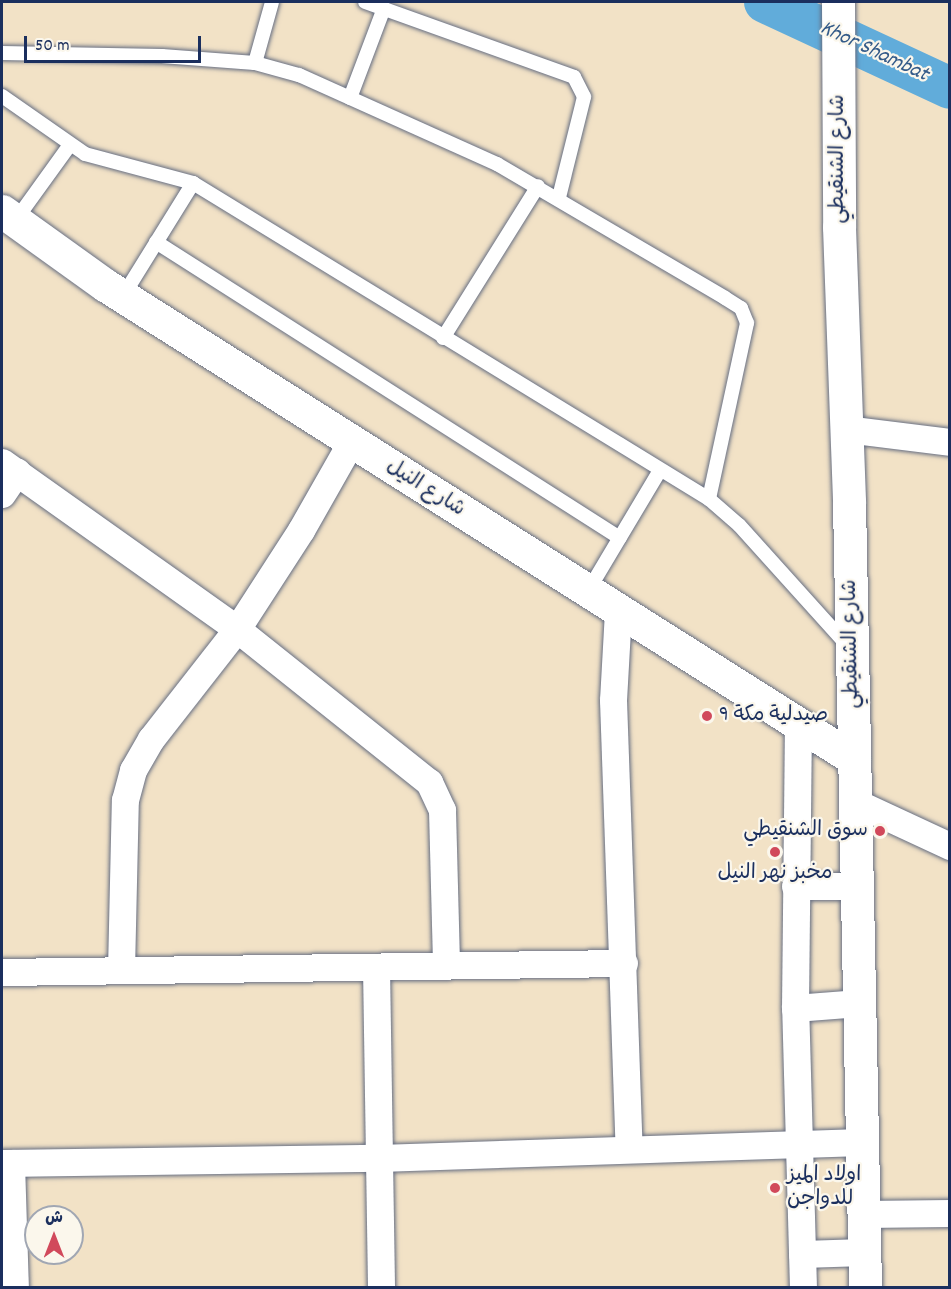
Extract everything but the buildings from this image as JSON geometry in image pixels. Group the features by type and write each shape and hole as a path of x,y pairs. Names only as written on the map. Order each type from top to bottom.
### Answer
{"street":[{"name":"شارع الشنقيطي","path":"838,2 839,227 852,650 865,1287"},
{"name":"شارع النيل","path":"8,216 122,296 854,759"},
{"path":"846,429 950,442"},
{"path":"121,970 125,800 132,770 151,739 237,629 301,530 351,442"},
{"path":"2,494 9,467 237,629 433,789 442,810 446,966"},
{"path":"618,611 613,675 629,1149"},
{"path":"798,724 795,1008 803,1287"},
{"path":"855,802 950,846"},
{"path":"795,886 857,886"},
{"path":"2,972 624,963"},
{"path":"376,967 381,1287"},
{"path":"795,1008 859,1003"},
{"path":"15,1287 6,1163 379,1158 862,1142"},
{"path":"863,1214 950,1213"},
{"path":"802,1254 864,1252"}],"lane":[{"path":"255,63 272,2"},
{"path":"365,2 574,77 584,97 559,197"},
{"path":"350,98 384,8"},
{"path":"2,53 162,56 255,63 298,75 538,186 725,298 746,315 709,500"},
{"path":"2,96 69,146 102,161 193,183 659,472 709,500 739,525 852,650"},
{"path":"8,216 69,146"},
{"path":"122,296 193,183"},
{"path":"443,338 538,186"},
{"path":"156,242 620,538"},
{"path":"588,591 659,472"}],"waterway":[{"name":"Khor Shambat","path":"765,2 950,88"}],"place":[{"name":"صيدلية مكة 9","path":"707,716"},
{"name":"سوق الشنقيطي","path":"880,831"},
{"name":"مخبز نهر النيل","path":"775,852"},
{"name":"اولاد الميز للدواجن","path":"775,1188"}]}
